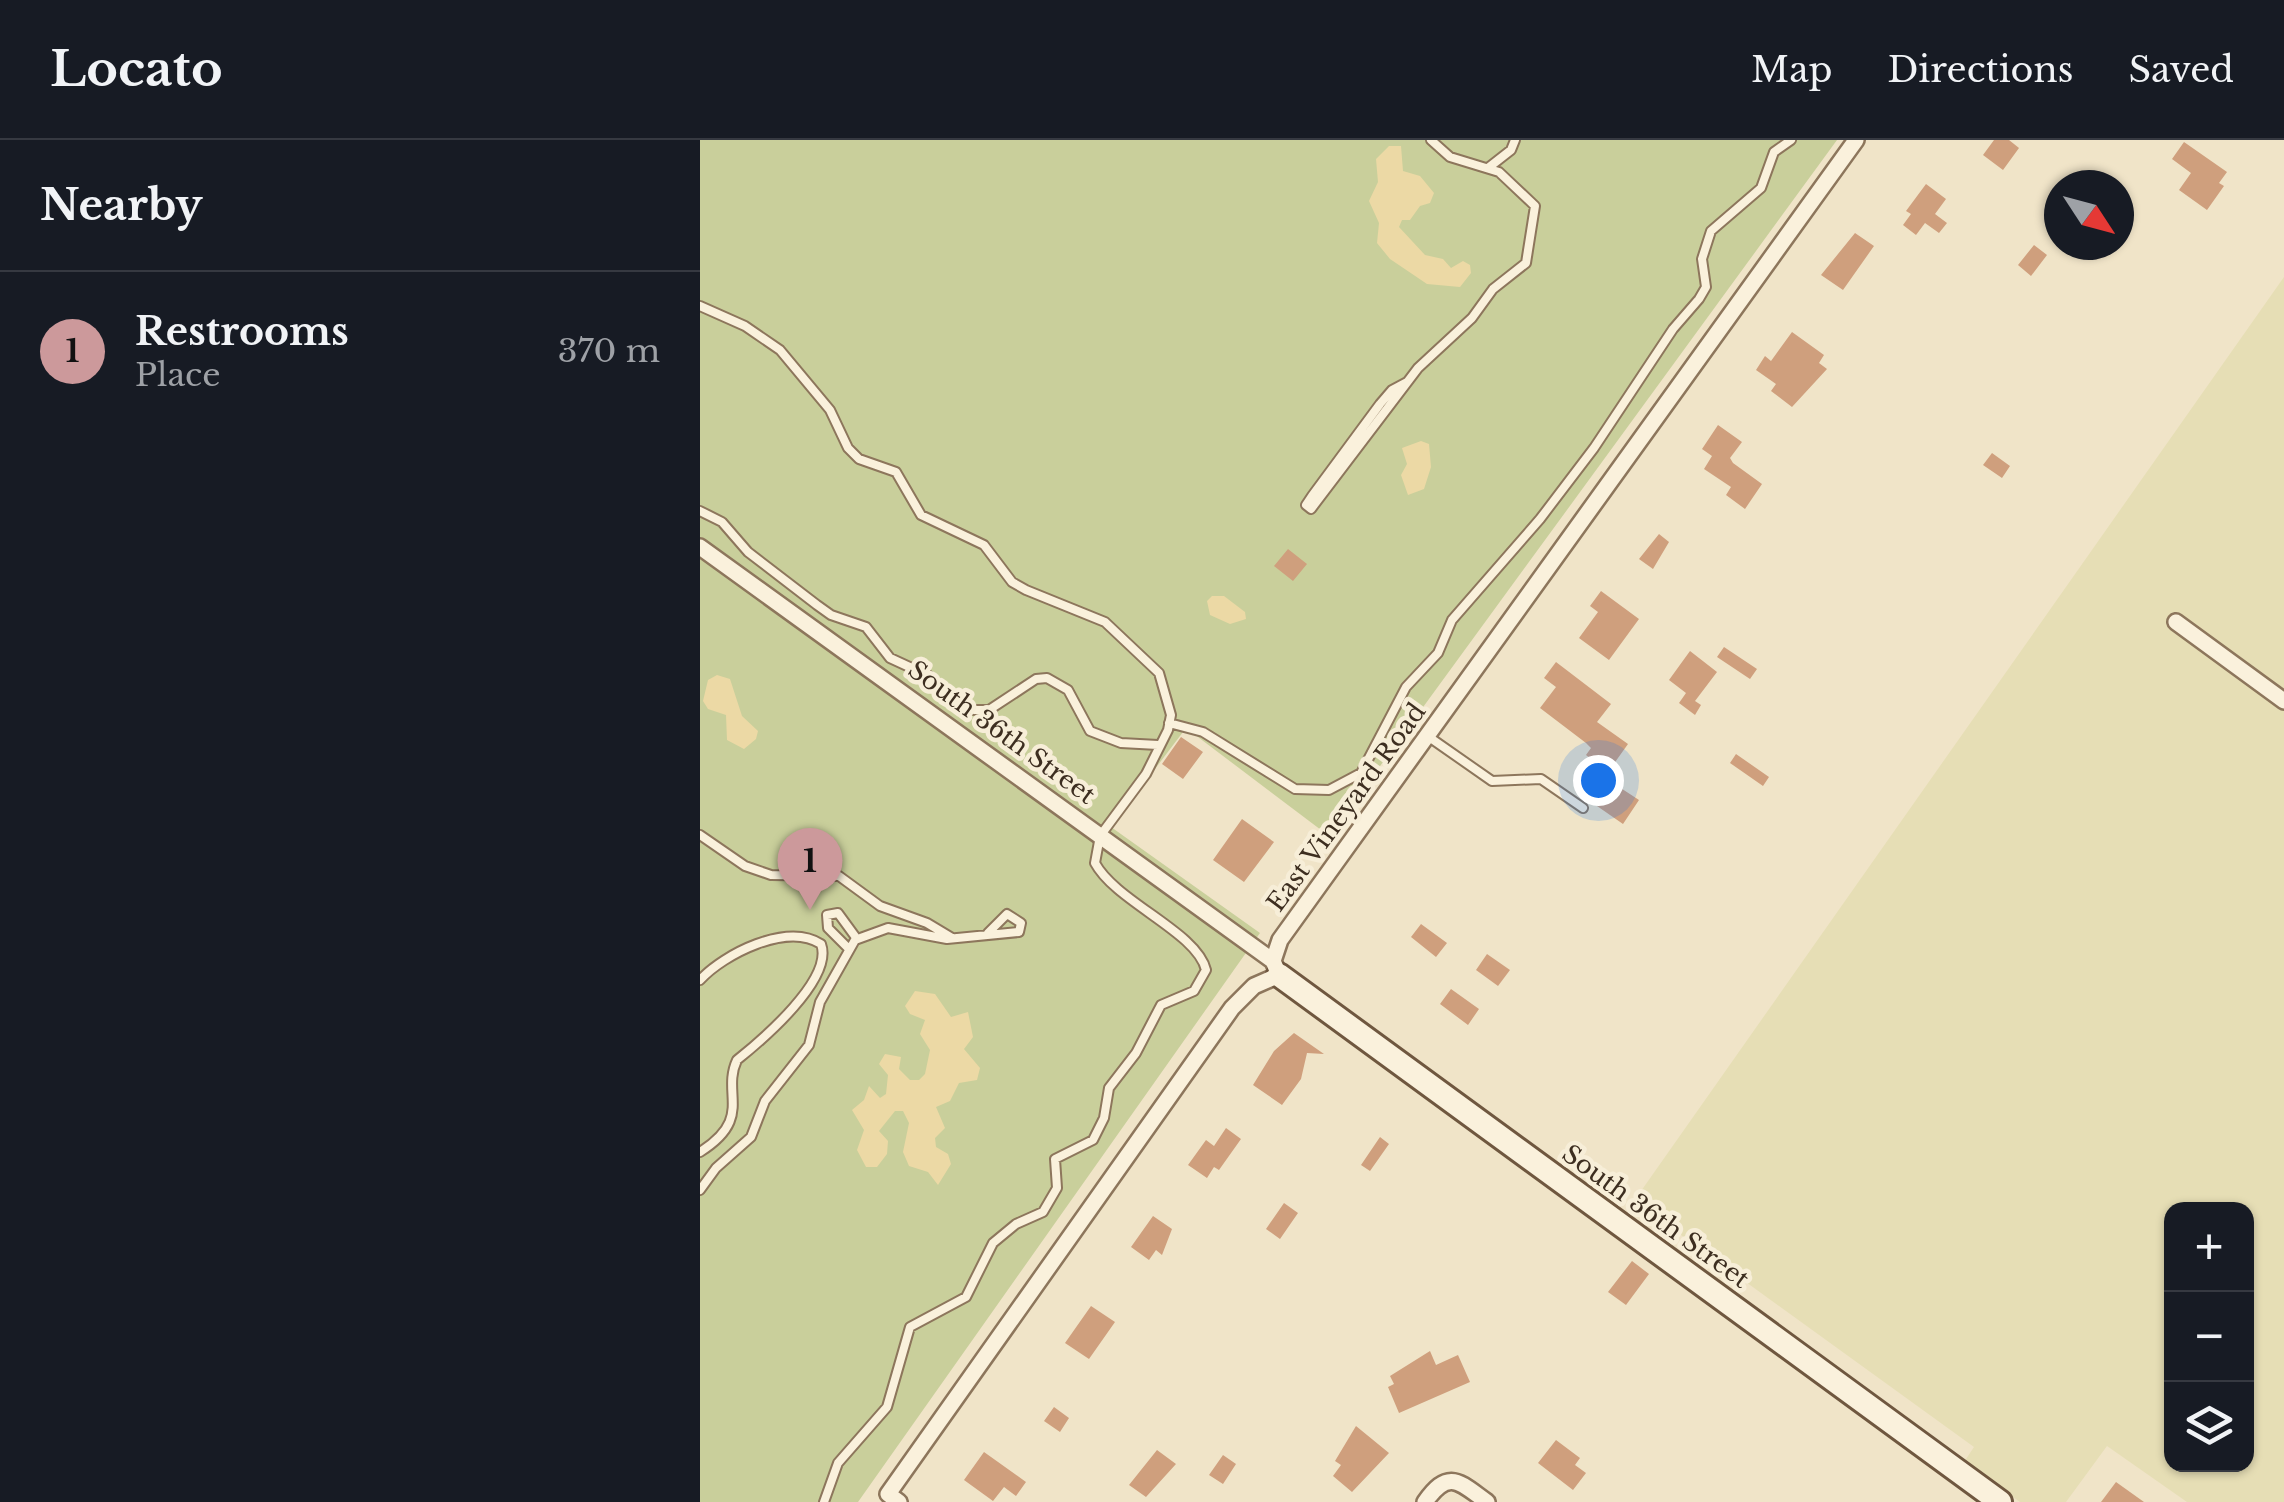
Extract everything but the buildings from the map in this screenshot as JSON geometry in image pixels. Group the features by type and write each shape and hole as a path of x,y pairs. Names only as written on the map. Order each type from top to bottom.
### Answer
{"street":[{"name":"East Vineyard Road","path":"893,1498 1232,1008 1276,968 1280,940 1430,737 1856,140"},
{"name":"South 36th Street","path":"700,547 1100,836 2000,1502"},
{"path":"2176,622 2284,700"},
{"path":"1425,1502 1448,1480 1458,1481 1487,1502"}],"lane":[{"path":"1407,382 1392,390 1380,404 1306,505 1310,509 1407,382 1472,318 1493,289 1526,263 1535,206 1488,168 1450,157 1431,140"},
{"path":"1488,168 1511,150 1515,140"},
{"path":"1169,723 1203,732 1295,789 1328,790 1360,773 1406,687 1438,652 1452,620 1540,518 1594,448 1673,329 1699,300 1706,287 1704,244 1711,232 1761,188 1774,152 1791,140"},
{"path":"700,306 745,326 780,350 830,410 848,448 860,459 896,472 921,514 984,544 1012,582 1087,611 1130,642 1160,673 1169,723 1146,774 1100,836 1095,863 1102,876 1197,951 1206,970 1201,984 1161,1006 1136,1053 1109,1088 1104,1118 1093,1140 1056,1159 1057,1188 1052,1201 993,1243 966,1297 910,1327 887,1407 838,1463 824,1502"},
{"path":"700,511 722,522 748,552 830,615 866,627 890,658 929,676 960,703 974,710 989,710 1036,679 1047,678 1068,690 1090,732 1121,743 1158,745"},
{"path":"1430,737 1492,781 1542,779 1583,808"},
{"path":"700,835 755,870 784,876 826,872 839,876 892,912 928,923 956,939"},
{"path":"848,948 828,928 827,915 838,913 858,940"},
{"path":"700,1190 716,1168 751,1137 772,1090 809,1045 816,1013 848,948 888,928 934,939 988,934"},
{"path":"700,980 724,958 745,946 804,936 821,944 824,952 815,978 792,1008 736,1060 732,1070 735,1108 719,1135 700,1152"}],"shaded area":[{"path":"2284,277 2284,1502 2187,1502 2107,1446 2066,1502 2020,1502 1964,1462 1974,1447 1634,1201"}],"green space":[{"path":"700,140 1837,140 1329,836 1186,728 1111,827 1260,933 858,1502 700,1502"}],"sand":[{"path":"1389,146 1401,146 1403,171 1420,176 1434,193 1430,203 1420,206 1399,227 1425,255 1443,259 1451,268 1463,261 1470,265 1471,273 1460,287 1427,284 1390,259 1377,243 1379,223 1369,201 1378,182 1376,159"},
{"path":"1421,441 1429,444 1431,467 1424,489 1408,495 1401,475 1407,464 1402,448"},
{"path":"1212,596 1224,596 1245,612 1246,619 1230,624 1210,615 1207,601"},
{"path":"717,675 730,679 742,716 758,731 756,739 744,749 727,740 726,715 708,709 703,701 708,680"},
{"path":"915,991 935,994 951,1017 968,1012 973,1037 964,1049 980,1068 977,1080 959,1083 950,1101 936,1107 945,1128 935,1138 936,1147 948,1154 951,1164 938,1185 928,1172 909,1166 903,1152 909,1123 903,1111 895,1111 879,1131 888,1141 887,1154 877,1167 866,1167 857,1150 864,1130 852,1110 864,1100 869,1086 880,1098 886,1094 888,1075 879,1064 885,1054 901,1057 899,1069 910,1080 919,1080 925,1074 930,1050 920,1034 925,1020 910,1014 905,1006"}],"place":[{"name":"Restrooms","path":"810,910"}]}
